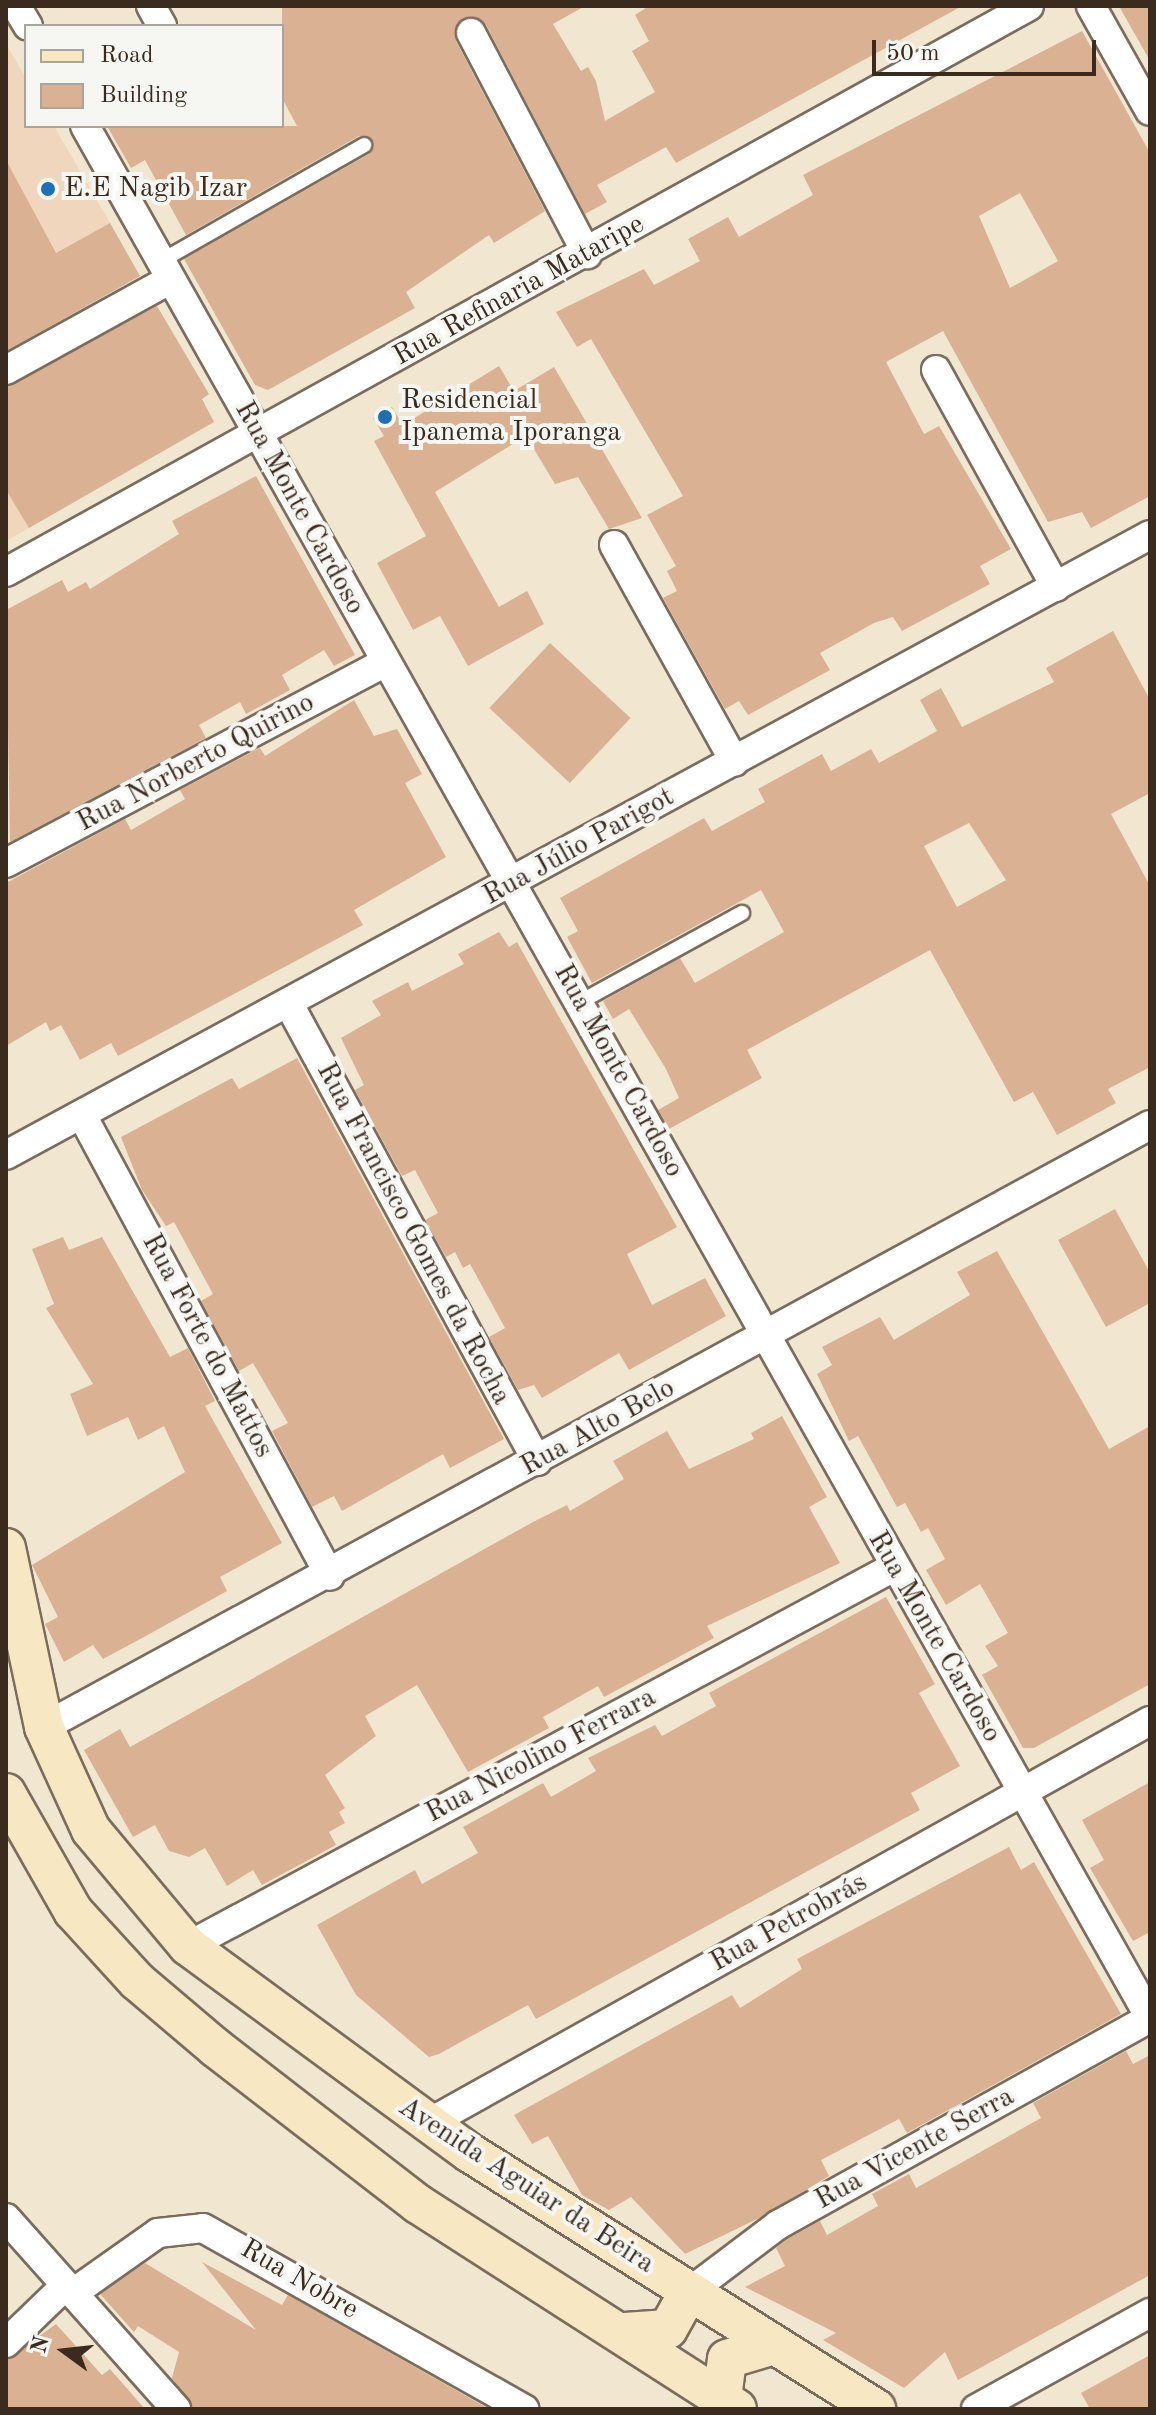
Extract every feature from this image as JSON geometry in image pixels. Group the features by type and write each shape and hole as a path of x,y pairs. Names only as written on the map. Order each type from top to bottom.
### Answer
{"main road":[{"name":"Avenida Aguiar da Beira","path":"6,1548 44,1727 91,1830 188,1946 427,2124 767,2347 876,2409"},
{"path":"6,1795 73,1911 137,1981 418,2204 625,2332 729,2404"},
{"path":"625,2332 668,2329 688,2293"},
{"path":"729,2404 727,2359 739,2349 767,2347"}],"street":[{"path":"16,6 27,24"},
{"path":"151,6 161,24"},
{"name":"Rua Refinaria Mataripe","path":"6,572 259,436 1029,6"},
{"path":"1091,6 1150,111"},
{"path":"471,33 587,254"},
{"name":"Rua Monte Cardoso","path":"86,128 1150,2018"},
{"path":"6,370 166,270"},
{"path":"936,370 1056,587"},
{"name":"Rua Júlio Parigot","path":"6,1155 290,1006 1150,535"},
{"path":"614,545 735,762"},
{"name":"Rua Norberto Quirino","path":"6,863 385,662"},
{"name":"Rua Francisco Gomes da Rocha","path":"290,1006 537,1461"},
{"name":"Rua Forte do Mattos","path":"83,1117 330,1576"},
{"name":"Rua Alto Belo","path":"44,1727 330,1576 1150,1125"},
{"name":"Rua Nicolino Ferrara","path":"188,1946 894,1567"},
{"name":"Rua Petrobrás","path":"427,2124 1150,1721"},
{"name":"Rua Vicente Serra","path":"688,2293 778,2225 1150,2018"},
{"path":"6,2218 176,2409"},
{"name":"Rua Nobre","path":"6,2343 69,2290 158,2233 203,2228 524,2409"},
{"path":"976,2409 1150,2313"}],"lane":[{"path":"166,270 364,145"},
{"path":"580,1002 742,913"}],"shaded area":[{"name":"E.E Nagib Izar","path":"6,44 24,75 24,128 55,128 110,223 6,281"},
{"path":"6,490 29,528 6,541"}],"building":[{"path":"282,6 585,6 553,24 581,71 588,67 596,81 605,121 655,92 632,51 649,41 635,15 649,6 962,6 676,163 666,147 597,185 607,202 585,214 486,25 462,18 456,41 545,211 494,243 489,235 406,292 415,308 268,390 255,385 184,259 369,154 372,139 359,136 186,235 145,160 131,168 108,128 297,126 284,102"},
{"path":"1119,6 1150,6 1150,61"},
{"path":"1082,31 1150,153 1150,496 1091,528 1082,512 1048,522 943,331 886,362 924,434 939,426 1011,549 980,566 990,584 902,631 893,617 874,623 820,653 830,670 748,715 739,701 725,709 663,598 677,591 667,571 676,566 647,515 683,496 591,339 577,347 556,312 644,269 654,285 700,261 688,239 728,217 739,237 813,195 803,175","holes":["1020,193 1058,261 1010,288 979,216"]},
{"path":"6,160 56,253 110,223 140,276 6,351"},
{"path":"157,306 209,394 202,399 214,422 29,528 6,490 6,387"},
{"path":"499,366 514,391 554,367 642,518 609,529 578,477 555,484 526,436 435,492 499,607 527,591 544,624 468,666 440,616 413,630 377,563 426,536 374,441 384,436 373,418 392,407 403,425"},
{"path":"256,476 355,655 334,666 324,650 282,675 290,690 246,714 240,702 199,725 206,738 10,842 6,610 62,580 68,592 86,582 90,589 179,534 172,521"},
{"path":"1113,631 1150,700 1150,793 1111,814 1150,886 1150,1067 1108,1089 1116,1103 1057,1135 1033,1092 1014,1102 930,950 747,1050 762,1078 669,1129 658,1110 679,1098 666,1069 629,1009 613,1019 603,1001 680,958 695,983 784,932 761,890 592,983 567,937 578,931 560,898 704,818 712,831 765,802 758,789 822,754 831,771 871,749 879,763 937,731 920,700 941,688 962,727 1054,682 1046,668","holes":["969,823 1006,880 957,907 924,846"]},
{"path":"550,643 630,718 570,783 489,708"},
{"path":"354,700 374,736 397,729 422,774 405,783 446,857 354,910 363,925 118,1056 111,1043 80,1060 61,1025 50,1031 46,1022 6,1046 6,883 125,819 131,830 185,799 180,790 260,748 265,756"},
{"path":"499,932 509,947 517,942 677,1227 627,1254 652,1305 705,1278 726,1316 629,1370 619,1353 542,1398 534,1385 518,1390 489,1337 505,1328 470,1264 463,1268 455,1252 446,1257 425,1220 438,1213 415,1170 402,1176 355,1090 364,1085 341,1038 381,1015 372,1001 408,982 412,991 464,964 458,954"},
{"path":"297,1058 504,1439 450,1468 443,1454 342,1511 334,1496 312,1507 272,1431 288,1423 253,1363 239,1371 201,1301 213,1294 174,1222 166,1226 142,1190 121,1137 232,1078 239,1089"},
{"path":"1115,1209 1150,1273 1150,1303 1106,1327 1058,1240"},
{"path":"63,1237 69,1250 102,1237 170,1357 188,1348 215,1401 205,1406 282,1543 220,1577 227,1591 144,1637 103,1659 93,1645 64,1662 45,1624 58,1617 32,1565 185,1472 164,1426 138,1440 128,1417 87,1436 70,1394 93,1384 46,1308 54,1304 32,1249"},
{"path":"997,1251 1109,1449 1150,1426 1150,1684 1034,1748 1023,1748 982,1675 998,1666 985,1646 1008,1633 980,1584 946,1605 926,1570 945,1559 928,1528 921,1532 905,1503 897,1507 858,1436 849,1441 817,1374 832,1365 822,1347 880,1317 894,1340 970,1295 957,1272"},
{"path":"782,1416 827,1497 809,1507 840,1563 707,1626 714,1638 604,1697 598,1686 543,1717 549,1728 468,1772 417,1685 365,1716 376,1736 325,1775 345,1808 339,1812 345,1823 329,1832 336,1845 262,1885 253,1870 227,1886 205,1848 189,1857 169,1851 155,1825 133,1837 84,1750 120,1729 130,1747 533,1522 567,1505 570,1511 624,1479 613,1461 667,1431 689,1469 754,1439 751,1433"},
{"path":"886,1597 935,1684 919,1693 960,1766 911,1793 920,1810 536,2019 528,2005 439,2054 429,2057 356,1995 317,1925 415,1870 422,1884 478,1853 463,1827 543,1783 551,1797 596,1771 588,1758 655,1725 662,1736 716,1706 709,1693"},
{"path":"1150,1782 1150,1932 1133,1941 1090,1868 1104,1860 1082,1820"},
{"path":"1009,1847 1021,1870 1034,1862 1121,2014 907,2133 899,2119 821,2160 829,2176 759,2218 685,2254 631,2197 609,2210 582,2195 548,2136 532,2144 514,2115 732,1995 740,2008 802,1969 797,1959"},
{"path":"1126,2051 1133,2064 1150,2055 1150,2275 958,2380 945,2352 904,2388 823,2340 836,2333 745,2287 785,2266 776,2248 787,2239 820,2221 827,2235 878,2206 872,2194 909,2174 916,2188 1041,2118 1033,2103"},
{"path":"202,2262 282,2305 288,2295 489,2409 193,2409 172,2378 179,2352 138,2326 134,2332 100,2294 145,2263 256,2330"},
{"path":"56,2324 102,2375 110,2369 145,2409 6,2409 6,2360"},
{"path":"1150,2355 1150,2409 1090,2409 1081,2393"}],"place":[{"name":"E.E Nagib Izar","path":"48,189"},
{"name":"Residencial Ipanema Iporanga","path":"385,417"}]}
